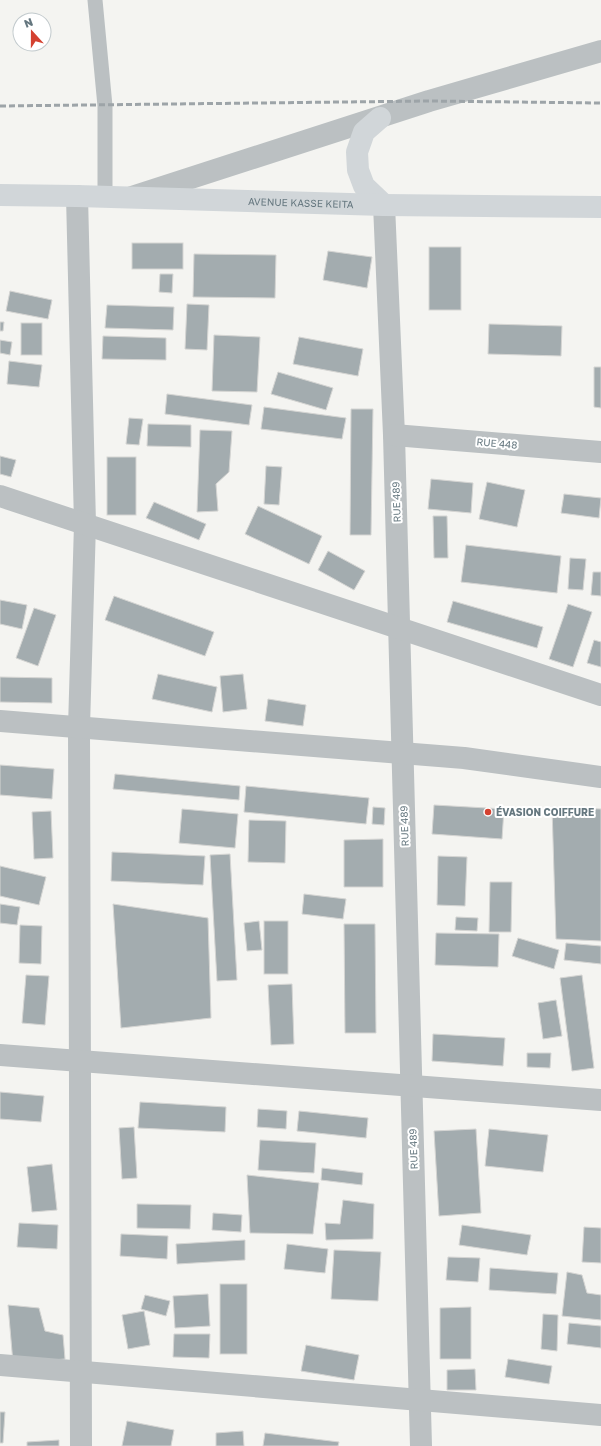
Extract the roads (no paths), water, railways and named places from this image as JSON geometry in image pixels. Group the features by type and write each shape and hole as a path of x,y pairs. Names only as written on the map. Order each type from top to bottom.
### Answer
{"main road":[{"path":"380,118 364,132 357,152 358,170 364,186 384,205"},
{"name":"AVENUE KASSE KEITA","path":"0,195 384,205 601,207"}],"street":[{"path":"130,198 429,101 601,51"},
{"path":"77,196 85,524 79,727 82,1372 81,1446"},
{"name":"RUE 489","path":"384,205 394,435 421,1446"},
{"name":"RUE 448","path":"394,435 601,452"},
{"path":"0,496 601,695"},
{"path":"0,721 464,758 601,777"},
{"path":"0,1055 601,1100"},
{"path":"0,1365 601,1415"}],"lane":[{"path":"95,0 105,106 105,197"}],"railway":[{"path":"0,106 429,101 601,103"}],"place":[{"name":"ÉVASION COIFFURE","path":"488,812"}]}
